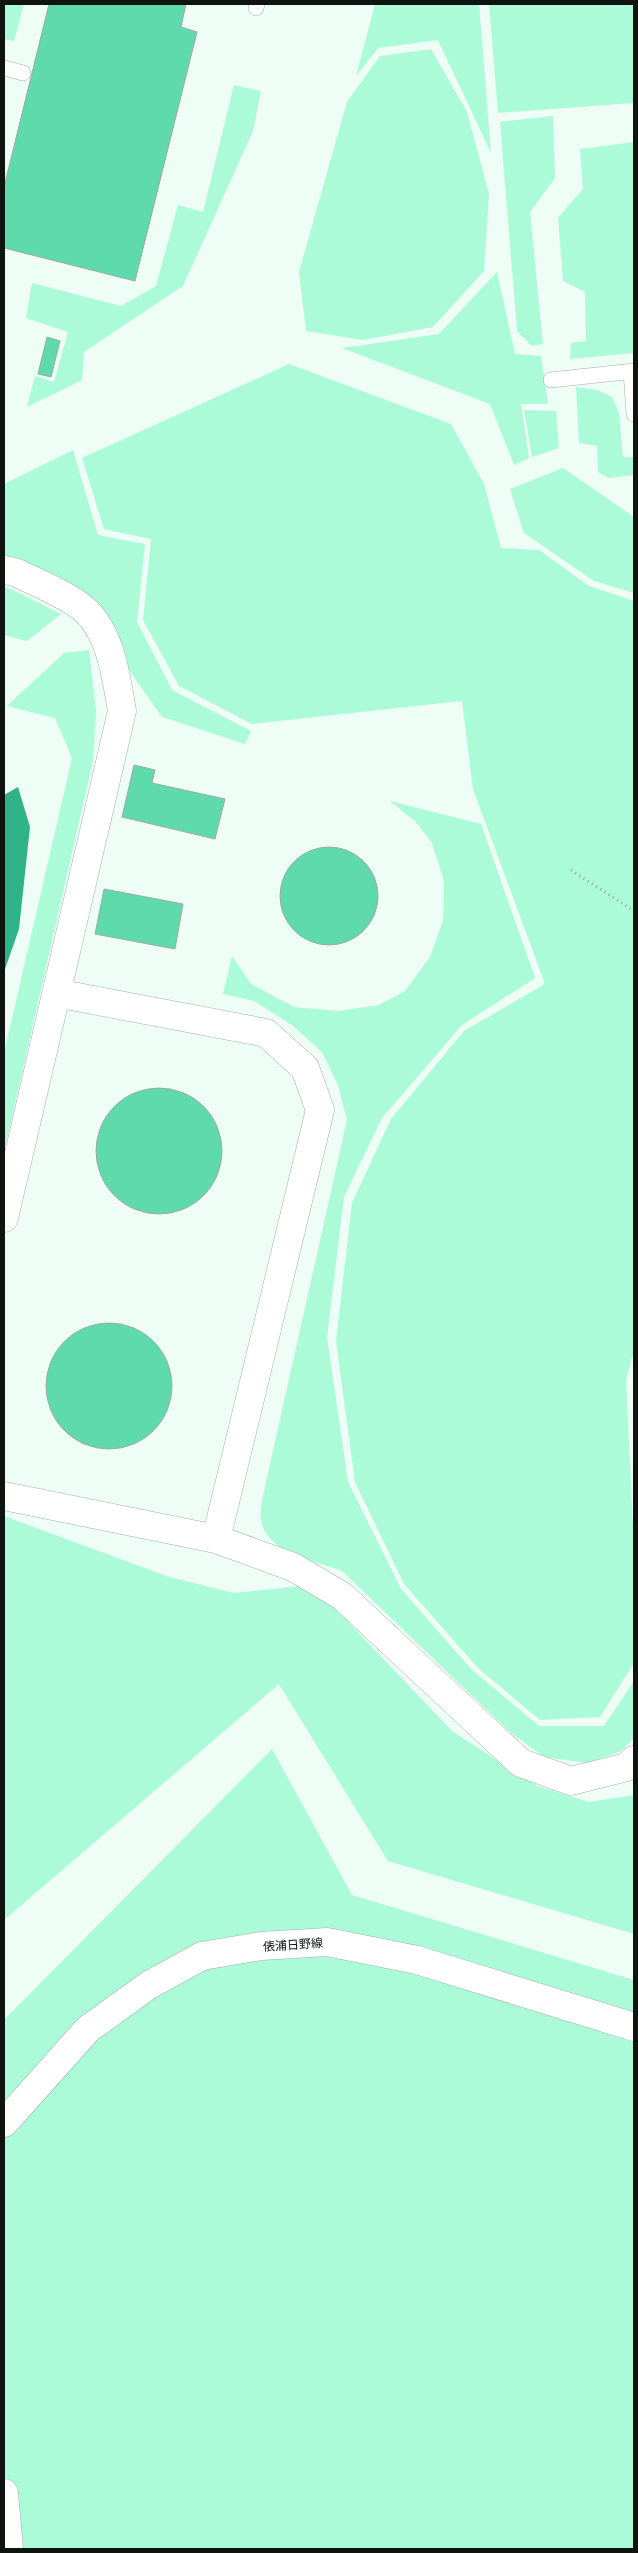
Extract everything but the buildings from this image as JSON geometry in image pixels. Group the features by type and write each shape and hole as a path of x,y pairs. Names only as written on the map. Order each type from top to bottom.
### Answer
{"street":[{"path":"4,570 15,572 80,606 93,620 113,657 122,712 4,1218"},
{"path":"56,993 266,1033 305,1068 320,1110 216,1539"},
{"path":"4,1496 216,1539 293,1567 342,1596 521,1763 571,1781 628,1767 634,1760"},
{"name":"俵浦日野線","path":"4,2123 88,2029 149,1985 202,1956 261,1946 327,1942 417,1960 634,2027"},
{"path":"4,2493 9,2549"}],"lane":[{"path":"4,68 23,73"},
{"path":"551,380 633,371 634,414"}],"path":[{"path":"571,870 634,910"}],"shaded area":[{"path":"4,4 24,4 14,41 4,39"},
{"path":"375,4 479,4 491,153 438,40 378,48 356,76"},
{"path":"489,4 634,4 634,103 498,113"},
{"path":"431,49 467,112 489,194 484,271 433,327 363,340 306,331 299,272 347,102 380,56"},
{"path":"234,85 261,91 253,131 183,286 84,352 82,380 27,407 35,376 54,382 68,332 26,318 32,283 121,306 156,286 178,205 203,212"},
{"path":"553,116 555,178 530,212 543,344 532,346 517,331 500,122"},
{"path":"634,142 634,353 570,359 571,343 586,341 585,292 563,281 558,218 583,189 580,149"},
{"path":"497,272 515,354 541,356 548,404 521,404 529,458 514,465 490,404 342,348 439,334"},
{"path":"289,364 451,424 484,484 501,548 539,550 589,586 634,601 634,1351 626,1380 633,1528 634,1663 600,1717 540,1720 478,1668 404,1584 355,1482 336,1341 352,1203 391,1119 464,1031 545,984 473,789 462,701 252,724 179,686 143,620 151,539 104,529 82,458"},
{"path":"576,387 597,390 612,397 619,413 623,457 634,457 634,475 609,478 598,472 597,446 579,443"},
{"path":"524,410 556,411 559,448 532,457"},
{"path":"73,450 98,535 145,544 137,622 172,690 251,731 245,744 162,717 122,660 4,558 4,484"},
{"path":"563,468 634,517 634,593 594,581 524,533 510,489"},
{"path":"4,587 61,614 27,641 4,635"},
{"path":"89,650 96,711 93,761 4,1152 4,1053 72,758 55,718 7,706 64,653"},
{"path":"18,787 30,827 19,929 4,972 4,795"},
{"path":"390,801 481,824 535,978 462,1025 382,1118 344,1197 327,1337 348,1482 401,1589 471,1669 539,1726 604,1726 634,1681 634,1738 621,1751 588,1763 544,1757 510,1732 342,1571 306,1559 282,1548 272,1541 265,1532 261,1520 261,1506 266,1482 347,1120 338,1085 322,1052 292,1025 254,1001 223,994 232,956 251,984 294,1007 339,1011 379,1005 405,991 430,957 443,921 444,881 432,843 416,822"},
{"path":"4,1516 169,1577 234,1593 300,1586 330,1603 452,1731 537,1786 589,1802 634,1795 634,1934 388,1861 279,1684 4,1920"},
{"path":"272,1749 352,1895 634,1980 634,2549 4,2549 4,2020"}]}
